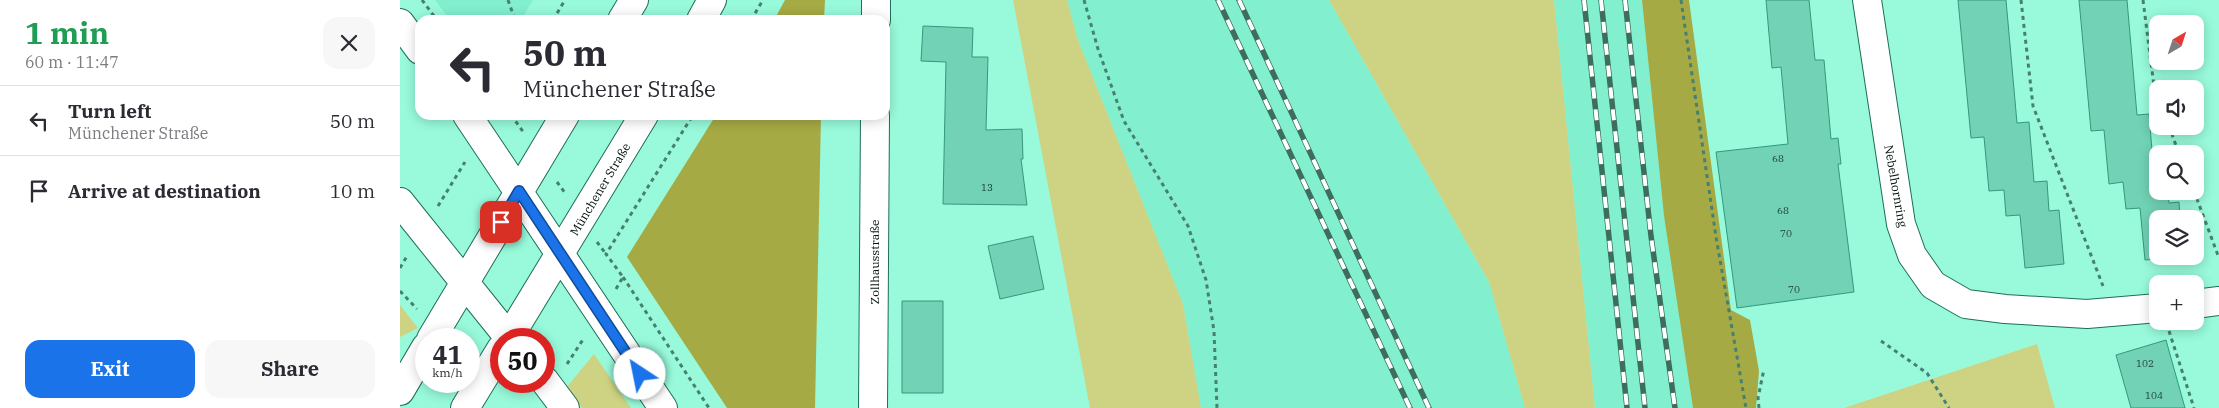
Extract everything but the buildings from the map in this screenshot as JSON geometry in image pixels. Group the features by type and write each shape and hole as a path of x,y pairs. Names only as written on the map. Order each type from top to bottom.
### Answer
{"main road":[{"path":"625,15 634,0"},
{"path":"704,15 712,0"},
{"path":"876,0 876,15"},
{"name":"Nebelhornring","path":"1867,0 1901,224 1912,255 1933,284 1966,304 2005,309 2087,314 2113,312 2149,317"},
{"path":"400,23 415,43"},
{"path":"437,328 562,120"},
{"name":"Münchener Straße","path":"515,328 641,120"},
{"name":"Zollhausstraße","path":"874,408 875,120"},
{"path":"475,125 663,408"},
{"path":"400,202 497,328"},
{"path":"2204,303 2219,301"},
{"path":"400,391 415,366"},
{"name":"Münchener Straße","path":"465,408 490,368"}],"path":[{"path":"422,0 433,15"},
{"path":"508,0 513,15"},
{"path":"555,15 565,0"},
{"path":"754,15 763,0"},
{"path":"1084,0 1098,49 1124,121 1188,226 1206,280 1214,331 1216,408"},
{"path":"1681,0 1716,238 1746,408"},
{"path":"2021,0 2033,106 2113,312"},
{"path":"2143,0 2153,80"},
{"path":"515,120 623,276 709,408"},
{"path":"606,254 690,120"},
{"path":"400,268 422,231 475,125"},
{"path":"2197,200 2219,258"},
{"path":"555,389 623,276"},
{"path":"2167,330 2194,408"},
{"path":"1882,341 1927,373 1950,408"},
{"path":"1759,408 1758,398 1764,369"}],"shaded area":[{"path":"435,0 533,0 524,15 446,15"},
{"path":"785,0 825,0 824,15 777,15"},
{"path":"1013,0 1067,0 1078,40 1183,304 1201,408 1090,408"},
{"path":"1067,0 1329,0 1489,282 1525,408 1201,408 1183,304 1078,40"},
{"path":"1329,0 1554,0 1595,408 1525,408 1489,282"},
{"path":"1554,0 1642,0 1664,216 1693,408 1595,408"},
{"path":"1642,0 1689,0 1731,310 1750,320 1759,371 1756,408 1693,408 1664,216"},
{"path":"713,120 821,120 815,408 727,408 627,257"},
{"path":"400,305 418,328 400,337"},
{"path":"2037,344 2055,408 1844,408"},
{"path":"594,354 631,408 582,408 566,388"}],"railway":[{"path":"1218,0 1410,408"},
{"path":"1239,0 1429,408"},
{"path":"1584,0 1627,408"},
{"path":"1601,0 1645,408"},
{"path":"1625,0 1651,236 1675,408"}],"route":[{"path":"501,222 519,191 640,374"}]}
